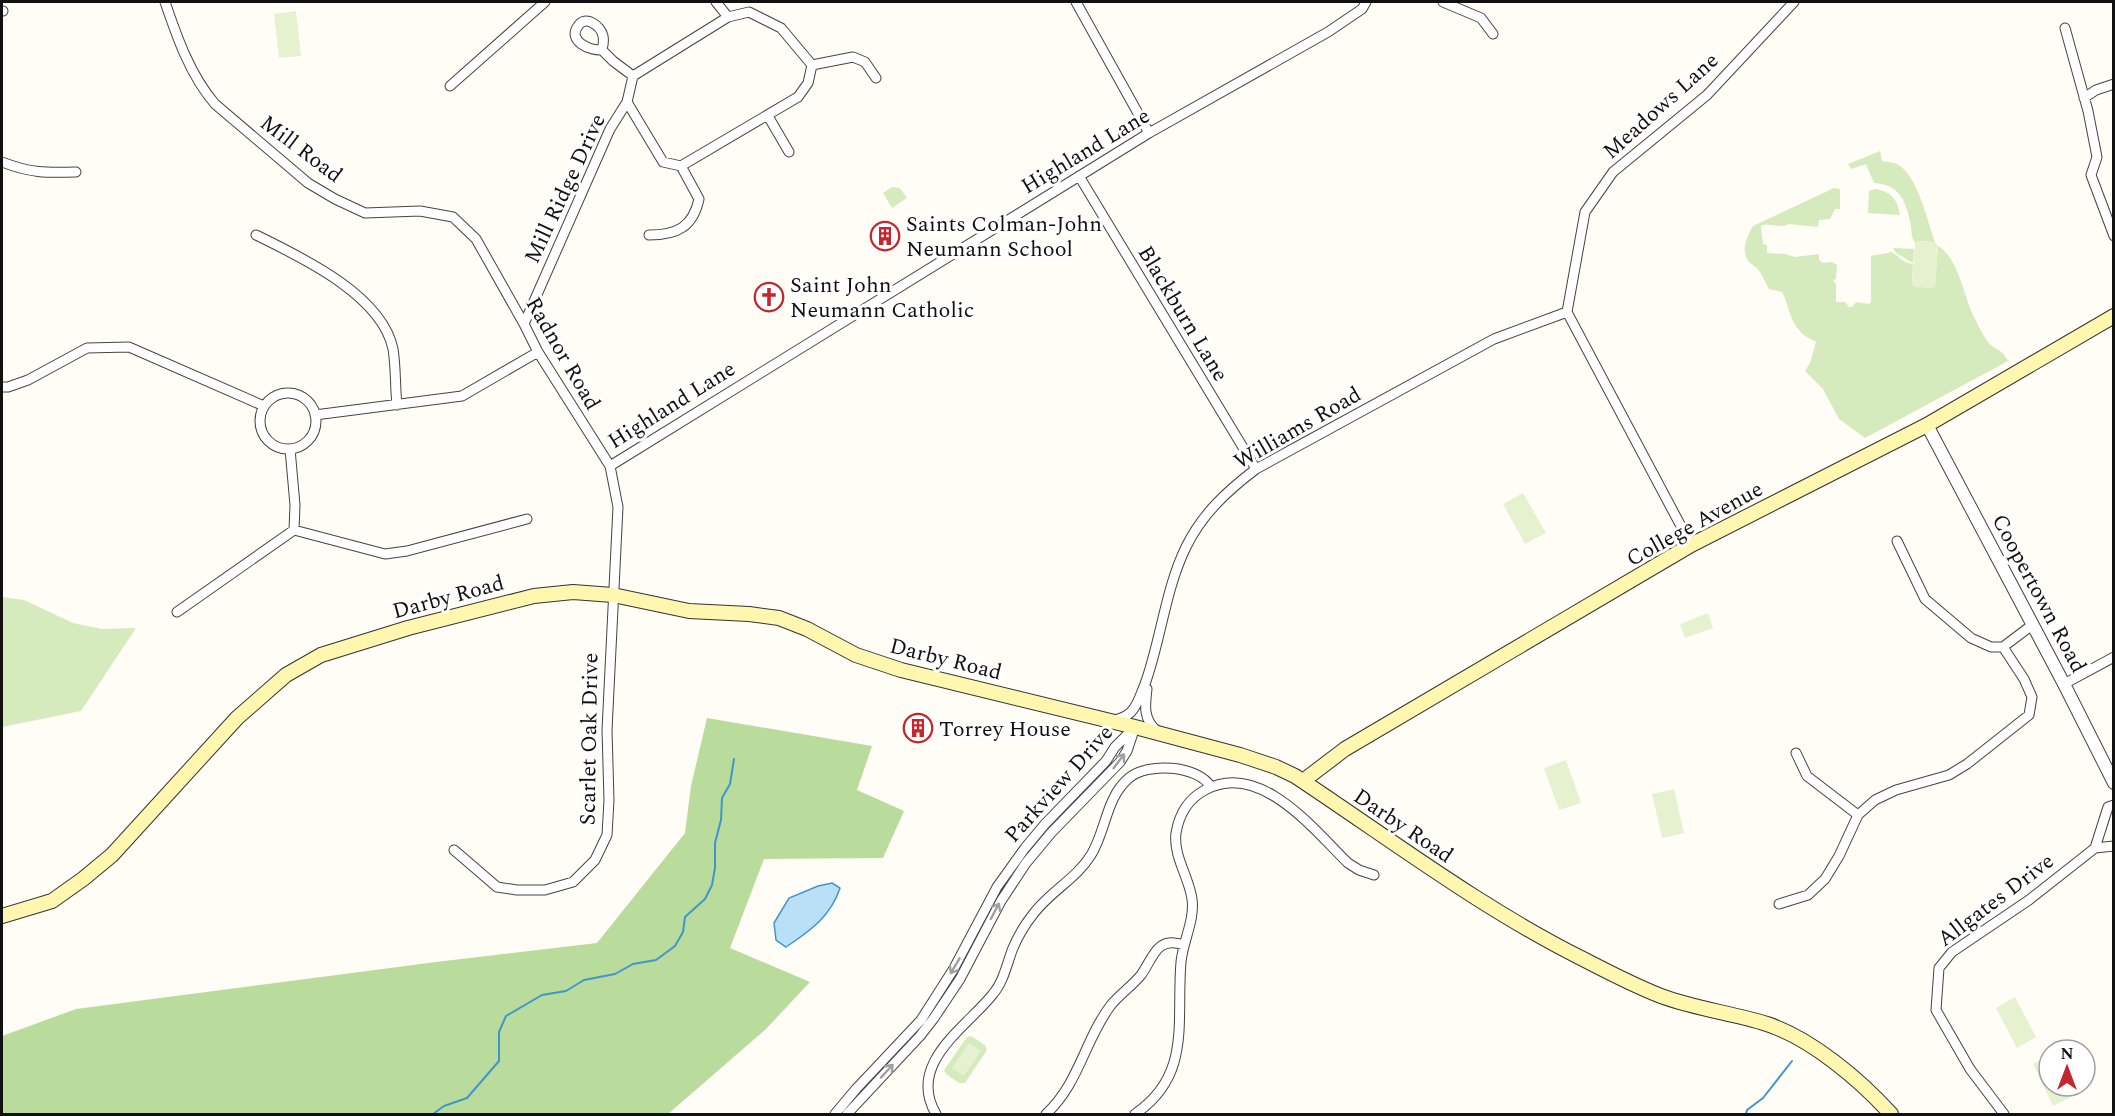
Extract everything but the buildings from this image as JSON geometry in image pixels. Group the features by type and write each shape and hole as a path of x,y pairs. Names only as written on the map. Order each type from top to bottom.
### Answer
{"main road":[{"name":"College Avenue","path":"1303,781 1345,749 1691,545 1927,425 2114,316"},
{"name":"Darby Road","path":"2,916 52,901 83,879 112,855 237,718 286,675 321,655 408,628 516,600 573,592 613,595 689,611 779,618 807,629 856,655 894,668 1135,727 1276,767 1303,781 1502,915 1583,960 1661,996 1710,1011 1768,1024 1800,1040 1829,1058 1867,1088 1891,1114"}],"street":[{"name":"Mill Road","path":"165,2 180,44 203,90 215,104 308,183 365,213 420,211 453,217 476,239"},
{"path":"450,86 545,2"},
{"path":"716,2 728,17"},
{"path":"1076,2 1149,133"},
{"name":"Highland Lane","path":"610,466 1149,133 1328,32 1362,9 1366,2"},
{"path":"1443,2 1481,18 1493,34"},
{"name":"Meadows Lane","path":"1567,312 1585,212 1613,172 1707,95 1794,2"},
{"path":"602,50 633,75 728,17 749,12 781,28 812,65"},
{"path":"2065,28 2097,157 2091,175 2114,236"},
{"path":"812,65 853,57 865,62 876,78"},
{"path":"627,102 663,162 681,166 798,97 807,83 812,65"},
{"name":"Mill Ridge Drive","path":"524,324 610,129 627,102 633,75"},
{"path":"2084,98 2096,90 2114,84"},
{"path":"768,116 789,152"},
{"path":"2,162 25,171 76,172"},
{"path":"649,235 663,235 686,226 696,212 699,199 681,166"},
{"name":"Blackburn Lane","path":"1079,176 1256,469"},
{"path":"256,234 306,259 349,289 372,310 385,329 393,349 396,405"},
{"name":"Radnor Road","path":"476,239 524,324 537,352 610,466 618,507 613,595"},
{"path":"1567,312 1691,545"},
{"name":"Williams Road","path":"1109,721 1120,719 1130,713 1139,700 1185,549 1206,513 1228,490 1256,469 1494,339 1567,312"},
{"path":"2,387 28,380 87,348 129,347 264,406"},
{"path":"315,415 462,396 537,352"},
{"path":"292,393 306,400 315,415 316,423 310,438 304,444 290,449 274,445 263,434 260,422 264,406 278,395 292,393"},
{"name":"Coopertown Road","path":"1927,425 2114,783"},
{"path":"290,449 295,505 294,530"},
{"path":"177,612 294,530 385,554 406,551 527,519"},
{"path":"1898,541 1925,599 1971,638 1991,647 2004,647 2032,625"},
{"name":"Scarlet Oak Drive","path":"454,850 497,887 517,890 545,890 573,882 595,860 607,835 609,800 607,730 613,595"},
{"path":"1779,904 1808,895 1825,879 1839,856 1858,815 1875,800 1896,790 1949,775 2030,715 2032,697 2024,679 2004,647"},
{"path":"2064,684 2114,657"},
{"name":"Williams Road","path":"1149,672 1145,703 1146,716 1160,734"},
{"name":"Parkview Drive","path":"848,1114 864,1088 921,1020 953,970 999,885 1025,848 1124,757 1135,727"},
{"path":"1796,753 1807,776 1858,815"},
{"path":"936,1114 931,1102 929,1081 941,1051 956,1031 997,988 1014,945 1035,913 1072,877 1093,852 1107,813 1122,784 1143,770 1160,768 1200,776 1211,787"},
{"path":"1135,1114 1161,1092 1169,1079 1176,1059 1184,945 1192,914 1192,900 1176,846 1176,830 1182,812 1197,794 1222,783 1238,784 1273,795 1291,807 1348,863 1374,875"},
{"path":"2114,805 2108,807 2095,848 2114,846"},
{"name":"Parkview Drive","path":"835,1114 921,1036 947,1000 1007,891 1059,816"},
{"name":"Allgates Drive","path":"2004,1114 1970,1069 1936,1010 1939,968 1954,950 2029,900 2095,848"},
{"path":"999,885 1007,891"},
{"path":"1046,1114 1066,1092 1111,1005 1141,975 1156,951 1171,943 1184,945"}],"green space":[{"path":"296,11 301,56 279,58 274,14"},
{"path":"1880,151 1882,161 1897,164 1911,178 1921,199 1935,242 1918,241 1915,243 1908,213 1900,195 1883,184 1874,183 1866,164 1851,169 1848,164"},
{"path":"892,187 900,188 907,198 892,208 883,193"},
{"path":"1834,188 1840,189 1840,209 1835,209 1830,219 1819,220 1818,227 1789,224 1761,226 1763,244 1767,245 1767,253 1795,257 1819,254 1819,260 1823,263 1832,262 1837,265 1836,279 1833,280 1836,284 1836,302 1845,302 1852,307 1856,302 1869,304 1871,302 1871,256 1892,252 1905,262 1913,264 1912,283 1935,285 1938,246 1945,251 1956,268 1970,309 1984,336 1991,345 2003,353 2008,361 1865,438 1839,419 1823,389 1805,371 1810,363 1816,342 1796,327 1782,292 1769,289 1759,270 1749,262 1745,253 1747,239 1753,226"},
{"path":"1875,189 1893,197 1900,215 1868,213 1869,191"},
{"path":"1918,241 1935,242 1938,246 1935,286 1932,288 1914,287 1912,283 1915,243"},
{"path":"1893,248 1914,249 1913,263 1896,253"},
{"path":"1523,493 1546,533 1525,544 1503,504"},
{"path":"2,597 24,600 73,623 102,629 136,628 81,711 2,727"},
{"path":"1708,613 1713,628 1685,638 1680,624"},
{"path":"707,718 872,746 857,790 904,811 883,858 764,859 730,948 810,982 765,1030 668,1114 2,1114 2,1036 76,1009 597,943 685,833 691,786"},
{"path":"1566,760 1581,803 1559,810 1544,768"},
{"path":"1674,789 1684,833 1662,838 1652,794"},
{"path":"2015,997 2036,1037 2017,1048 1996,1008"},
{"path":"971,1036 985,1045 987,1050 965,1083 959,1083 944,1070 967,1037"},
{"path":"969,1043 981,1051 964,1076 952,1068"},
{"path":"2049,1098 2069,1098 2053,1106"}],"water":[{"path":"832,883 840,888 831,907 819,922 786,947 776,940 774,923 789,898"}],"waterway":[{"path":"433,1114 444,1106 467,1098 499,1061 499,1032 506,1016 542,995 566,991 584,980 615,974 633,964 656,960 675,946 683,932 685,917 705,899 712,885 715,843 721,820 722,798 730,784 734,759"},
{"path":"1746,1114 1747,1110 1763,1098 1792,1061"}],"place":[{"name":"Saints Colman-John Neumann School","path":"885,236"},
{"name":"Saint John Neumann Catholic","path":"769,297"},
{"name":"Torrey House","path":"918,728"}]}
